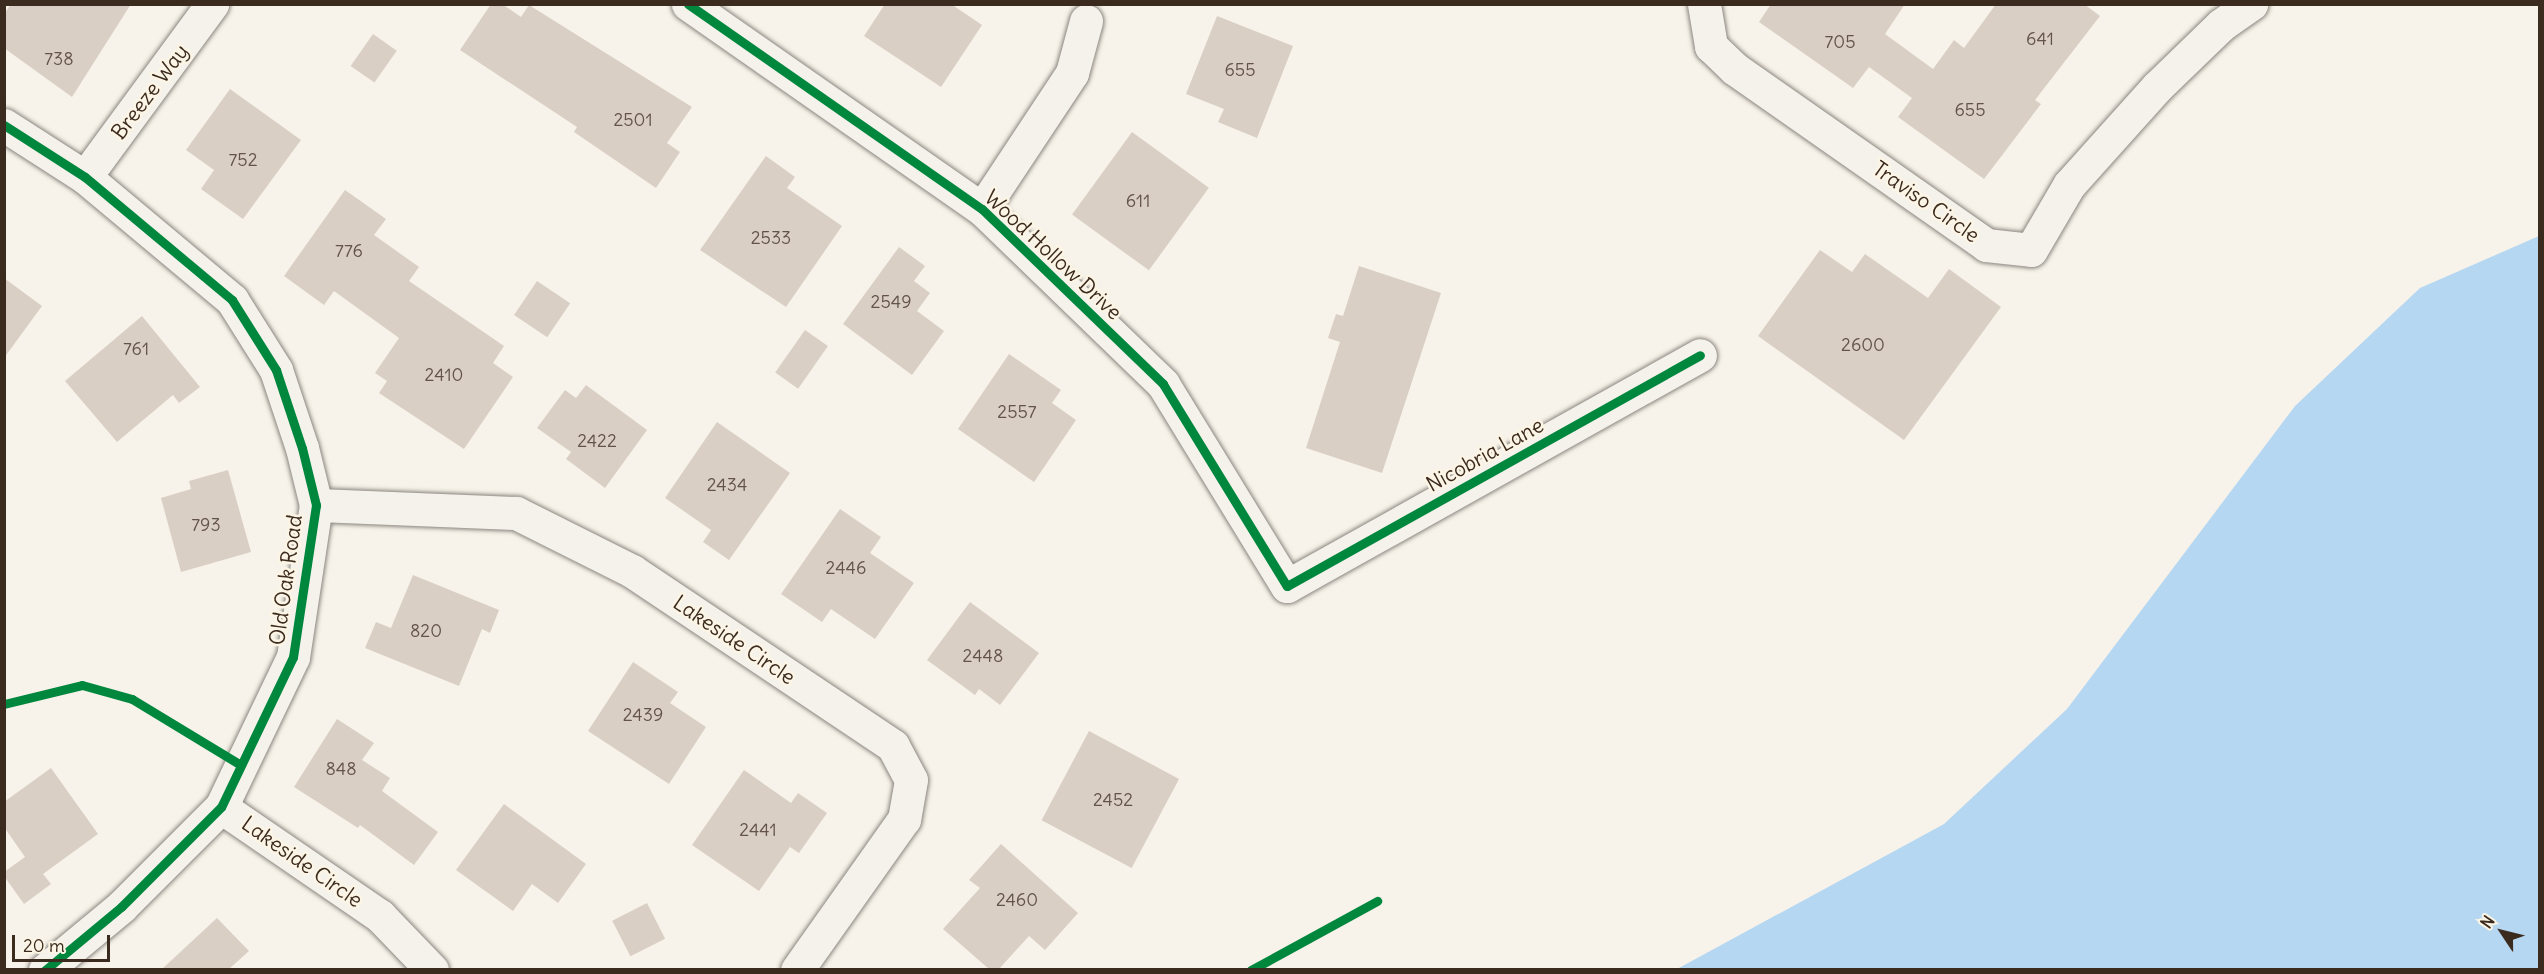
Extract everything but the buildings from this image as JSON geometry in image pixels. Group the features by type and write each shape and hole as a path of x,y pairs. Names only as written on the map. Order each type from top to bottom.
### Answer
{"street":[{"name":"Breeze Way","path":"85,177 212,4"},
{"name":"Wood Hollow Drive","path":"688,4 982,209 1163,384 1287,586"},
{"name":"Traviso Circle","path":"1704,4 1711,46 1735,69 1986,244 2031,250 2069,185 2149,96 2221,25 2251,4"},
{"path":"982,209 1072,74 1086,21"},
{"name":"Old Oak Road","path":"4,125 85,177 232,300 276,370 302,448 315,505 293,657 221,807 122,907 45,969"},
{"name":"Nicobria Lane","path":"1287,586 1700,355"},
{"name":"Lakeside Circle","path":"315,505 516,513 632,571 893,746 911,780 904,819 797,969"},
{"name":"Lakeside Circle","path":"221,807 380,916 432,969"}],"water":[{"path":"2539,236 2539,969 1677,969 1944,824 2067,709 2295,406 2420,288"}],"cycle path":[{"path":"688,4 982,209 1163,384 1287,586 1700,355"},
{"path":"4,125 85,177 232,300 276,370 302,448 316,505 293,657 221,807 121,907 45,970"},
{"path":"4,704 82,685 132,699 241,765"},
{"path":"1251,970 1377,901"}]}
